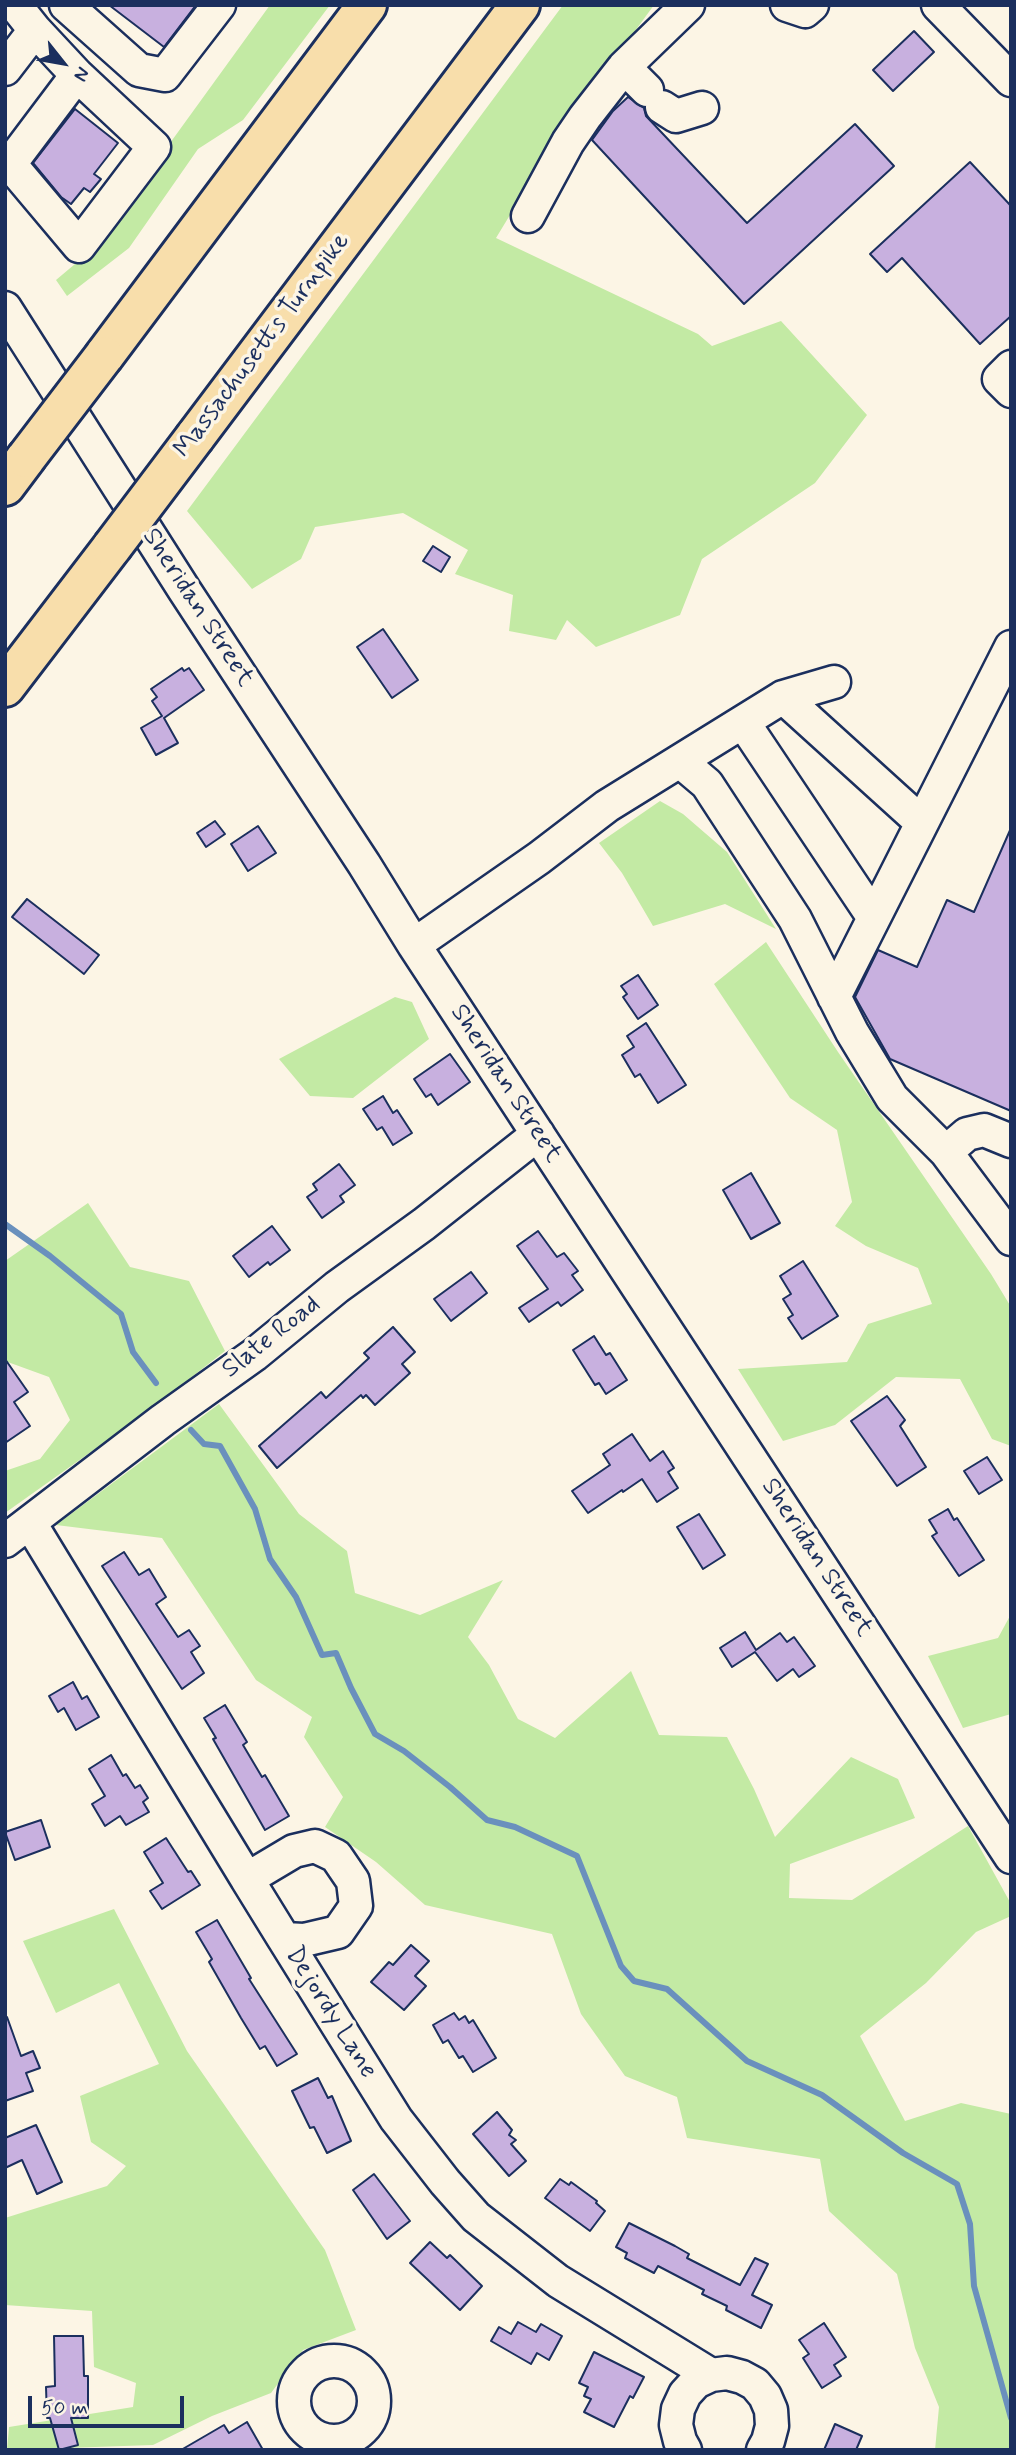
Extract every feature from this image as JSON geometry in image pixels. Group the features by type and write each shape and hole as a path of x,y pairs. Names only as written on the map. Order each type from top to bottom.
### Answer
{"highway":[{"path":"16,472 367,5"},
{"name":"Massachusetts Turnpike","path":"5,687 520,5"}],"street":[{"path":"15,5 78,75 154,147 79,246 8,161 78,75"},
{"path":"73,7 139,70 165,75 219,5"},
{"path":"528,216 568,142 624,66 688,5"},
{"path":"787,5 805,11 812,5"},
{"path":"938,5 1011,80"},
{"path":"5,69 35,30"},
{"path":"624,66 654,98 676,116 702,108"},
{"name":"Sheridan Street","path":"5,308 414,945 1006,1838"},
{"path":"1011,367 999,379 1011,391"},
{"path":"834,997 920,822 1011,647"},
{"path":"414,945 539,858 607,806 783,697 834,682"},
{"path":"783,697 920,822"},
{"path":"743,722 874,918"},
{"path":"681,762 707,784 795,919 852,1032 892,1098 946,1152 1011,1239"},
{"path":"946,1152 967,1134 984,1130 1011,1141"},
{"name":"Slate Road","path":"18,1532 163,1420 254,1355 337,1287 424,1224 538,1134"},
{"path":"18,1532 284,1939"},
{"name":"Dejordy Lane","path":"247,1879 294,1851 314,1846 337,1856 353,1881 356,1906 338,1933 304,1940 284,1939"},
{"name":"Dejordy Lane","path":"284,1939 396,2119 476,2217 558,2281 711,2375 727,2373 755,2384 765,2396 771,2410 772,2426 762,2450"},
{"path":"685,2450 676,2425 678,2409 685,2394 696,2382 711,2375"}],"green space":[{"path":"270,5 330,5 243,120 198,149 129,248 67,296 56,280 94,248"},
{"path":"563,5 654,5 635,31 646,42 567,121 496,238 698,334 712,346 781,321 867,415 815,483 702,559 680,615 596,647 567,620 556,640 509,631 513,595 455,574 468,550 403,513 315,527 301,559 252,589 187,511"},
{"path":"660,801 683,814 727,852 776,929 725,904 653,926 622,873 599,843"},
{"path":"766,942 1011,1307 1011,1446 992,1439 960,1379 896,1377 835,1425 783,1441 738,1369 847,1362 868,1324 932,1304 918,1268 866,1246 835,1226 852,1202 837,1130 790,1098 714,984"},
{"path":"395,997 412,1002 429,1039 353,1098 310,1096 279,1059"},
{"path":"88,1203 130,1267 189,1281 225,1351 147,1412 5,1513 5,1471 40,1459 70,1420 49,1377 5,1361 5,1261"},
{"path":"219,1404 299,1514 347,1551 355,1593 420,1615 503,1580 468,1637 489,1665 518,1719 555,1738 631,1671 659,1735 727,1737 775,1837 851,1757 898,1779 915,1818 790,1864 789,1898 852,1900 968,1826 1011,1904 1011,1916 976,1932 926,1983 860,2036 905,2121 961,2103 1011,2114 1011,2450 935,2450 939,2407 915,2348 897,2274 829,2211 820,2159 687,2138 677,2097 625,2076 581,2014 552,1934 425,1905 376,1862 325,1827 343,1797 304,1737 312,1717 256,1680 162,1538 56,1525"},
{"path":"1011,1614 1011,1714 963,1728 928,1656 998,1638"},
{"path":"114,1909 187,2051 325,2250 356,2330 303,2350 271,2393 212,2416 153,2445 7,2450 9,2427 133,2407 136,2383 94,2367 92,2311 5,2305 5,2218 107,2186 126,2166 91,2142 80,2096 159,2064 119,1983 56,2013 23,1941"}],"building":[{"path":"109,5 196,5 164,47"},
{"path":"914,31 934,52 893,91 873,70"},
{"path":"628,97 644,108 646,116 747,223 855,124 894,166 744,304 592,140 613,111"},
{"path":"75,109 118,143 94,174 101,179 90,192 84,188 71,204 61,197 33,163"},
{"path":"970,162 1011,206 1011,316 980,344 902,258 887,272 870,254"},
{"path":"433,546 450,557 441,572 423,561"},
{"path":"383,629 418,680 392,698 357,647"},
{"path":"182,668 184,671 189,668 204,690 164,718 178,743 156,755 141,728 162,716 152,701 157,697 151,689"},
{"path":"215,821 225,834 206,847 197,833"},
{"path":"258,826 276,853 248,871 231,844"},
{"path":"1011,828 1011,1111 890,1059 855,997 878,950 917,967 947,900 974,912"},
{"path":"27,899 99,955 84,974 12,917"},
{"path":"638,975 658,1005 638,1019 623,997 627,994 621,986"},
{"path":"646,1023 686,1085 658,1103 640,1074 635,1077 622,1055 634,1047 627,1036"},
{"path":"450,1054 470,1082 438,1105 431,1094 426,1097 414,1079"},
{"path":"383,1096 393,1113 397,1110 412,1133 393,1145 382,1127 377,1130 363,1109"},
{"path":"339,1164 355,1185 340,1196 344,1202 322,1218 307,1197 317,1190 313,1184"},
{"path":"751,1173 780,1223 751,1239 723,1190"},
{"path":"272,1226 290,1250 249,1277 233,1256"},
{"path":"538,1231 557,1257 564,1253 578,1271 572,1275 583,1290 561,1306 558,1302 529,1322 519,1308 548,1289 517,1246"},
{"path":"803,1261 838,1316 802,1339 788,1318 793,1315 783,1299 791,1294 780,1276"},
{"path":"471,1272 487,1293 451,1321 434,1299"},
{"path":"393,1327 415,1352 402,1364 410,1373 375,1405 366,1395 363,1398 361,1395 277,1468 259,1446 321,1392 326,1398 369,1358 364,1353"},
{"path":"594,1336 606,1355 610,1353 627,1380 606,1394 599,1383 595,1385 573,1350"},
{"path":"5,1359 28,1392 14,1402 30,1426 5,1443"},
{"path":"887,1396 905,1420 900,1426 926,1467 897,1486 851,1421"},
{"path":"632,1434 650,1461 663,1451 674,1468 668,1472 678,1488 657,1502 642,1479 588,1513 572,1491 610,1465 603,1454"},
{"path":"987,1457 1002,1480 979,1494 964,1471"},
{"path":"948,1509 954,1520 957,1518 984,1560 959,1576 932,1536 937,1533 929,1520"},
{"path":"699,1514 725,1555 703,1569 677,1527"},
{"path":"124,1552 139,1575 149,1569 166,1597 156,1604 178,1637 189,1630 200,1646 191,1652 204,1673 182,1689 102,1566"},
{"path":"745,1632 756,1650 780,1633 787,1642 794,1637 815,1666 799,1677 793,1669 777,1681 755,1652 732,1667 720,1648"},
{"path":"73,1682 82,1699 87,1696 99,1717 76,1730 64,1708 58,1712 49,1696"},
{"path":"225,1705 247,1742 243,1745 262,1777 265,1775 289,1816 265,1830 213,1739 216,1738 204,1718"},
{"path":"111,1755 123,1776 126,1774 135,1788 140,1785 148,1798 143,1802 149,1812 126,1825 120,1816 105,1826 92,1804 105,1796 89,1769"},
{"path":"41,1820 50,1847 15,1860 5,1832"},
{"path":"166,1838 188,1872 191,1871 200,1885 162,1909 150,1891 163,1883 144,1852"},
{"path":"217,1920 251,1978 249,1979 297,2054 277,2066 265,2046 260,2049 241,2018 209,1962 212,1959 196,1932"},
{"path":"411,1945 429,1961 415,1976 426,1986 404,2010 371,1982 389,1962 393,1965"},
{"path":"454,2013 459,2020 465,2016 469,2023 473,2020 496,2058 473,2072 463,2056 459,2058 448,2040 443,2043 433,2025"},
{"path":"5,2017 21,2056 33,2051 40,2068 26,2073 33,2091 5,2101"},
{"path":"318,2078 328,2098 332,2096 351,2141 327,2153 314,2127 310,2128 292,2091"},
{"path":"497,2112 512,2130 509,2135 516,2140 511,2144 526,2161 509,2176 473,2134"},
{"path":"36,2125 62,2182 37,2194 22,2160 5,2168 5,2138"},
{"path":"374,2174 410,2221 387,2239 353,2190"},
{"path":"560,2179 569,2185 571,2182 597,2201 605,2211 590,2231 545,2198"},
{"path":"629,2223 675,2246 689,2254 687,2258 740,2285 755,2258 768,2264 752,2295 772,2305 761,2328 702,2294 704,2290 658,2266 654,2273 625,2258 627,2253 616,2247"},
{"path":"430,2242 447,2258 450,2255 482,2286 460,2310 410,2263"},
{"path":"518,2322 536,2332 541,2324 562,2336 549,2360 537,2353 531,2364 491,2341 499,2327 511,2334"},
{"path":"824,2323 846,2357 834,2365 841,2376 822,2388 803,2358 809,2354 799,2340"},
{"path":"54,2336 83,2336 84,2376 88,2376 88,2418 71,2418 78,2445 59,2450 50,2418 47,2418 46,2387 55,2386"},
{"path":"594,2352 644,2377 633,2398 630,2396 614,2427 584,2412 591,2399 584,2396 588,2387 579,2383"},
{"path":"247,2422 263,2450 181,2450 224,2425 229,2433"},
{"path":"835,2424 862,2436 856,2450 824,2450"}],"waterway":[{"path":"5,1224 50,1256 121,1314 133,1352 156,1383"},
{"path":"191,1430 204,1444 220,1446 255,1509 270,1559 296,1597 322,1655 336,1653 375,1734 404,1751 487,1820 515,1827 577,1856 621,1966 634,1981 667,1989 747,2061 822,2095 903,2153 957,2184 970,2224 974,2286 1011,2418"}]}
